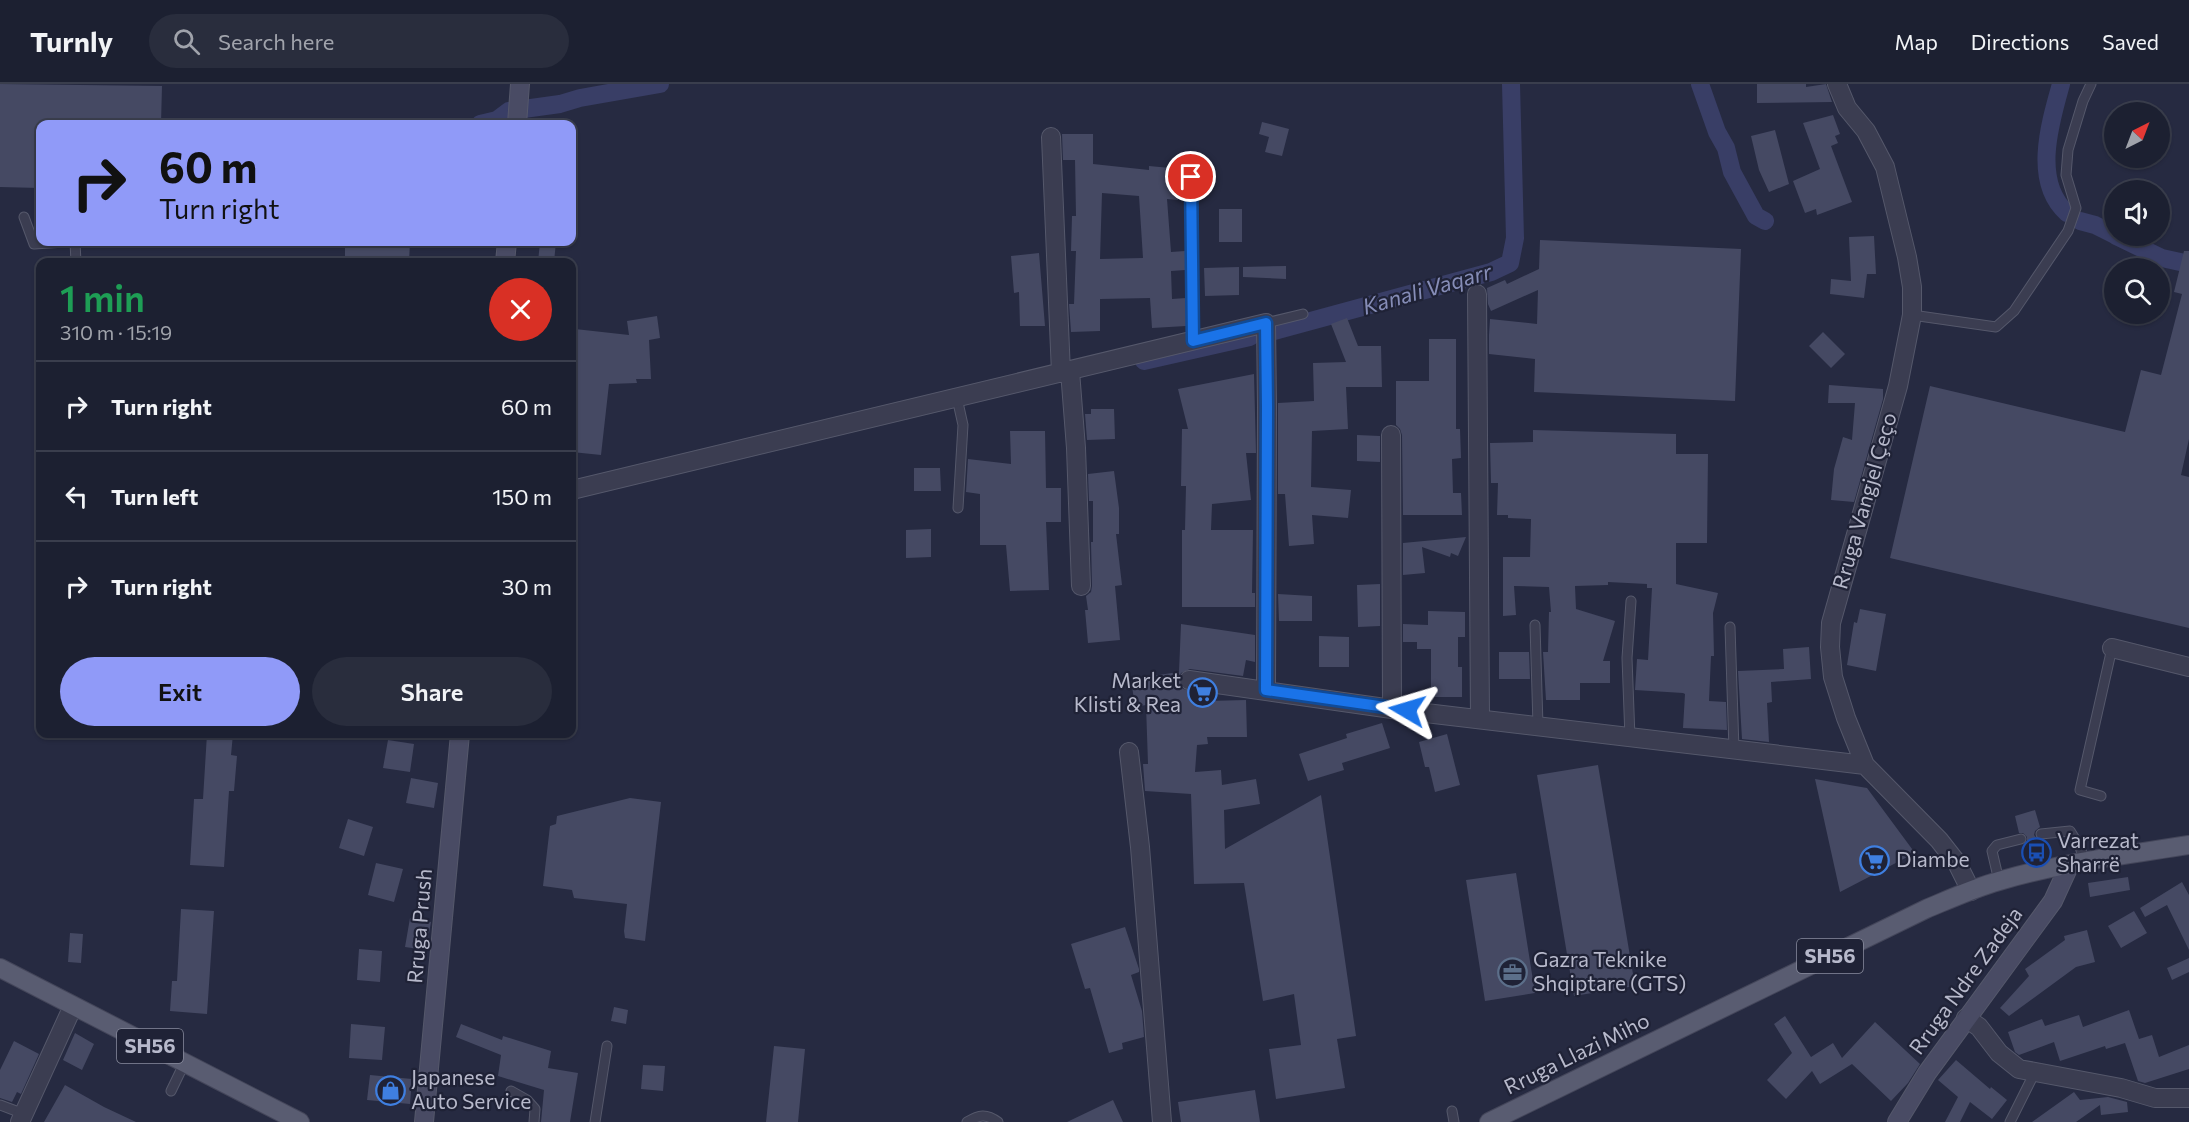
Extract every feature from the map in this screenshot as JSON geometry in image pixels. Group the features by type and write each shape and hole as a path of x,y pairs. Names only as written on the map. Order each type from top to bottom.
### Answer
{"main road":[{"name":"Rruga Llazi Miho","path":"1489,1122 1926,909 1971,891 1999,881 2077,864 2189,845"},
{"name":"SH56","path":"0,968 300,1122"}],"street":[{"name":"Rruga Vangjel Çeço","path":"1837,84 1847,108 1866,131 1886,167 1907,258 1912,287 1912,315 1898,386 1831,623 1830,647 1833,677 1865,765 1939,840 1957,863 1971,891"},
{"path":"517,120 519,93"},
{"path":"1051,137 1065,372 1076,448 1081,586"},
{"path":"1477,294 1479,718"},
{"path":"576,489 1266,323 1266,690"},
{"path":"1391,435 1392,709"},
{"path":"2112,648 2189,667"},
{"path":"1189,680 1392,709 1865,765"},
{"name":"Rruga Prush","path":"424,1122 460,738"},
{"path":"1129,752 1140,847 1161,1122"},
{"name":"Rruga Ndre Zadeja","path":"1897,1122 1926,1073 2053,901 2077,864"},
{"path":"22,1118 73,1006"},
{"path":"1966,1018 1979,1027 2008,1062 2019,1070 2121,1088 2155,1098 2189,1098"}],"lane":[{"path":"1912,315 1995,327 2014,311 2068,231 2076,208 2066,175 2068,150 2083,100 2091,84"},
{"path":"1191,177 1193,341"},
{"path":"24,217 34,244 36,244"},
{"path":"1266,323 1303,314"},
{"path":"957,398 963,425 958,508"},
{"path":"1630,738 1627,658 1631,601"},
{"path":"1535,626 1538,726"},
{"path":"1730,627 1734,750"},
{"path":"2101,796 2080,790 2112,648"},
{"path":"2042,834 2070,831 2075,837 2077,864"},
{"path":"1999,881 1992,851 1997,845 2021,839"},
{"path":"595,1122 607,1046"},
{"path":"171,1091 184,1064"},
{"path":"2010,1122 2034,1074"},
{"path":"511,1091 527,1100 535,1109 534,1122"},
{"path":"0,1105 22,1118"},
{"path":"1452,1111 1454,1122"},
{"path":"967,1122 979,1115 991,1117 998,1122"}],"building":[{"path":"0,84 162,86 161,120 36,120 36,188 0,187"},
{"path":"1757,84 1806,84 1806,87 1826,84 1832,102 1757,103"},
{"path":"1833,115 1840,134 1835,136 1838,143 1831,146 1852,202 1817,215 1816,209 1805,213 1793,181 1820,169 1803,123"},
{"path":"1262,122 1289,129 1282,156 1265,152 1269,137 1259,134"},
{"path":"1775,130 1789,184 1769,192 1759,170 1751,136"},
{"path":"1062,134 1093,134 1093,164 1149,170 1149,166 1181,169 1178,200 1167,199 1171,252 1185,251 1185,270 1171,271 1172,299 1186,298 1186,326 1152,328 1150,298 1100,299 1100,331 1071,332 1069,304 1074,304 1076,251 1071,251 1072,216 1076,216 1075,160 1063,160","holes":["1102,193 1139,196 1143,258 1100,259"]},
{"path":"1219,209 1242,209 1242,242 1219,242"},
{"path":"1874,236 1876,274 1867,274 1864,298 1830,294 1831,279 1851,281 1849,237"},
{"path":"1540,240 1741,249 1735,401 1534,392 1535,359 1489,354 1489,335 1490,319 1537,324 1538,290 1491,311 1487,288 1505,280 1507,284 1539,269"},
{"path":"345,246 410,246 409,258 345,258"},
{"path":"540,246 556,246 554,258 538,258"},
{"path":"2184,251 2189,251 2189,439 2181,475 2189,477 2189,628 1890,558 1930,386 2125,432 2141,370 2161,375 2182,294 2174,292"},
{"path":"1039,253 1045,326 1020,326 1019,292 1014,293 1011,256"},
{"path":"1286,266 1286,279 1243,277 1243,267"},
{"path":"1239,267 1239,295 1205,296 1204,268"},
{"path":"657,316 660,338 649,340 651,379 636,379 637,383 609,384 601,455 576,452 576,329 629,335 627,321"},
{"path":"1347,318 1358,346 1381,346 1382,387 1346,387 1348,429 1312,431 1311,487 1351,490 1348,518 1312,515 1314,544 1289,546 1285,494 1278,494 1278,403 1314,401 1313,363 1346,362 1331,324"},
{"path":"1823,332 1845,354 1831,368 1809,346"},
{"path":"1429,339 1456,339 1456,429 1460,429 1461,458 1452,459 1453,493 1461,493 1462,515 1403,515 1402,435 1396,425 1396,381 1429,381"},
{"path":"1254,374 1256,453 1246,453 1251,500 1212,504 1211,530 1253,530 1252,593 1255,593 1255,607 1182,607 1182,530 1185,530 1186,486 1181,486 1182,429 1188,429 1178,389"},
{"path":"1829,385 1883,389 1883,399 1854,502 1831,500 1834,469 1843,437 1852,440 1855,403 1828,403"},
{"path":"1091,409 1114,409 1115,439 1087,440 1085,414 1091,414"},
{"path":"1533,430 1676,434 1676,454 1708,454 1707,543 1676,543 1676,584 1718,593 1713,613 1714,656 1711,656 1709,701 1726,702 1727,730 1683,728 1685,694 1683,693 1635,690 1637,659 1648,660 1652,588 1647,588 1647,584 1608,582 1608,585 1575,586 1576,609 1615,621 1603,661 1610,661 1610,683 1580,683 1580,700 1546,700 1543,652 1548,652 1549,612 1551,612 1549,587 1514,586 1516,615 1503,616 1503,557 1530,557 1531,519 1497,515 1498,483 1491,483 1490,443 1533,442"},
{"path":"1010,431 1045,431 1046,488 1061,488 1061,522 1046,522 1049,590 1010,591 1006,545 980,545 980,494 966,492 968,459 1011,464"},
{"path":"1357,435 1380,436 1380,462 1357,461"},
{"path":"914,468 940,468 941,491 914,491"},
{"path":"1114,471 1119,508 1119,534 1116,534 1122,585 1115,586 1120,640 1088,643 1085,610 1088,610 1086,596 1091,592 1092,586 1093,501 1089,501 1088,474"},
{"path":"931,529 931,557 906,558 906,530"},
{"path":"1466,537 1458,556 1451,553 1450,557 1422,547 1425,573 1403,575 1403,543"},
{"path":"1380,584 1380,626 1358,627 1357,585"},
{"path":"1278,594 1312,596 1312,621 1279,621"},
{"path":"1860,609 1886,614 1876,671 1847,665 1854,622 1857,623"},
{"path":"1428,611 1465,612 1465,637 1458,637 1458,667 1462,667 1462,697 1431,697 1431,649 1417,649 1417,642 1403,642 1403,624 1428,625"},
{"path":"1181,624 1255,635 1255,662 1246,660 1243,676 1190,669 1181,673 1178,679 1183,689 1208,694 1208,701 1246,700 1247,737 1207,737 1208,744 1197,745 1195,772 1221,770 1222,785 1256,779 1260,804 1224,810 1225,849 1321,795 1356,1036 1337,1039 1345,1088 1276,1099 1269,1049 1301,1045 1294,994 1263,1001 1244,883 1194,884 1191,794 1145,791 1143,764 1148,764 1146,705 1135,707 1131,679 1179,672"},
{"path":"1319,636 1349,637 1349,667 1319,667"},
{"path":"1809,647 1811,679 1771,682 1772,702 1767,703 1769,742 1742,739 1738,671 1784,669 1783,649"},
{"path":"1499,652 1529,652 1530,679 1499,679"},
{"path":"1382,723 1390,748 1342,763 1344,770 1308,781 1299,754 1347,738 1346,734"},
{"path":"1447,734 1460,785 1435,792 1429,767 1425,767 1419,742"},
{"path":"207,738 233,738 231,755 237,756 234,791 229,791 224,867 190,865 194,799 203,799"},
{"path":"388,740 414,744 410,772 383,768"},
{"path":"1598,765 1635,986 1574,996 1537,775"},
{"path":"411,778 438,783 434,808 406,803"},
{"path":"1815,779 1867,788 1915,853 1840,892"},
{"path":"630,798 661,802 645,941 625,938 627,904 574,898 572,890 543,886 550,826 556,824 557,816"},
{"path":"2035,810 2040,827 2034,835 2038,840 2044,841 2023,847 2027,837 2019,833 2015,816"},
{"path":"348,819 373,827 364,856 339,848"},
{"path":"376,863 403,869 394,902 368,895"},
{"path":"1516,873 1535,993 1485,1001 1466,880"},
{"path":"2128,877 2130,890 2090,897 2088,883"},
{"path":"2182,882 2189,895 2189,950 2167,905 2145,917 2140,908"},
{"path":"181,909 214,911 207,1014 170,1011 172,981 177,981"},
{"path":"2134,911 2147,933 2121,948 2108,926"},
{"path":"410,918 431,922 426,950 405,947"},
{"path":"1125,927 1139,969 1139,972 1131,975 1142,1011 1144,1037 1122,1043 1123,1049 1109,1053 1090,988 1085,989 1071,944"},
{"path":"2087,930 2095,962 2076,967 2009,1016 2000,1008 2029,976 2025,969 2065,940 2064,936"},
{"path":"70,933 83,934 81,963 68,962"},
{"path":"359,949 382,951 380,982 357,980"},
{"path":"2189,958 2189,972 2172,980 2167,968"},
{"path":"614,1007 628,1010 626,1024 611,1021"},
{"path":"2129,1010 2139,1039 2152,1035 2159,1057 2189,1045 2189,1069 2145,1083 2138,1081 2125,1043 2106,1049 2105,1046 2060,1061 2054,1042 2019,1055 2015,1052 2008,1032 2042,1019 2045,1026 2079,1015 2083,1027"},
{"path":"1785,1016 1811,1057 1833,1043 1842,1058 1875,1022 1920,1064 1908,1083 1891,1101 1852,1064 1820,1084 1812,1071 1786,1099 1767,1080 1792,1053 1774,1024"},
{"path":"351,1024 385,1027 382,1060 349,1058"},
{"path":"461,1024 502,1040 503,1036 551,1051 548,1068 578,1073 570,1122 541,1122 544,1090 498,1076 501,1055 456,1037"},
{"path":"75,1033 94,1044 82,1070 63,1060"},
{"path":"14,1041 39,1054 21,1094 17,1092 12,1102 0,1098 0,1070"},
{"path":"774,1046 805,1049 798,1122 766,1122"},
{"path":"1956,1060 1990,1089 1991,1087 2007,1100 1992,1119 1970,1102 1960,1122 1945,1122 1958,1097 1938,1080"},
{"path":"643,1065 665,1066 663,1091 641,1089"},
{"name":"Japanese Auto Service","path":"370,1075 412,1079 410,1104 367,1100"},
{"path":"65,1085 104,1107 136,1122 44,1122"},
{"path":"1255,1090 1260,1122 1181,1122 1178,1102"},
{"path":"2074,1092 2080,1100 2108,1097 2127,1102 2128,1112 2101,1115 2100,1105 2076,1122 2032,1122"},
{"path":"1113,1100 1123,1122 1067,1122"}],"waterway":[{"name":"Kanali Vaqarr","path":"497,120 509,111 560,104 580,98 660,84"},
{"name":"Kanali Vaqarr","path":"1274,331 1491,272 1510,263 1515,238 1511,84"},
{"path":"1700,84 1717,132 1726,148 1732,172 1756,216 1765,221"},
{"path":"2061,84 2049,134 2047,169 2056,200 2067,213"},
{"path":"2080,221 2104,230"},
{"path":"2137,246 2162,258 2189,264"},
{"path":"1144,361 1250,337"}],"place":[{"name":"Market Klisti & Rea","path":"1202,693"},
{"name":"Varrezat Sharrë","path":"2036,853"},
{"name":"Diambe","path":"1875,860"},
{"name":"Gazra Teknike Shqiptare (GTS)","path":"1512,972"},
{"name":"Japanese Auto Service","path":"390,1090"}],"route":[{"path":"1191,177 1193,341 1266,323 1266,690 1407,710"}]}
